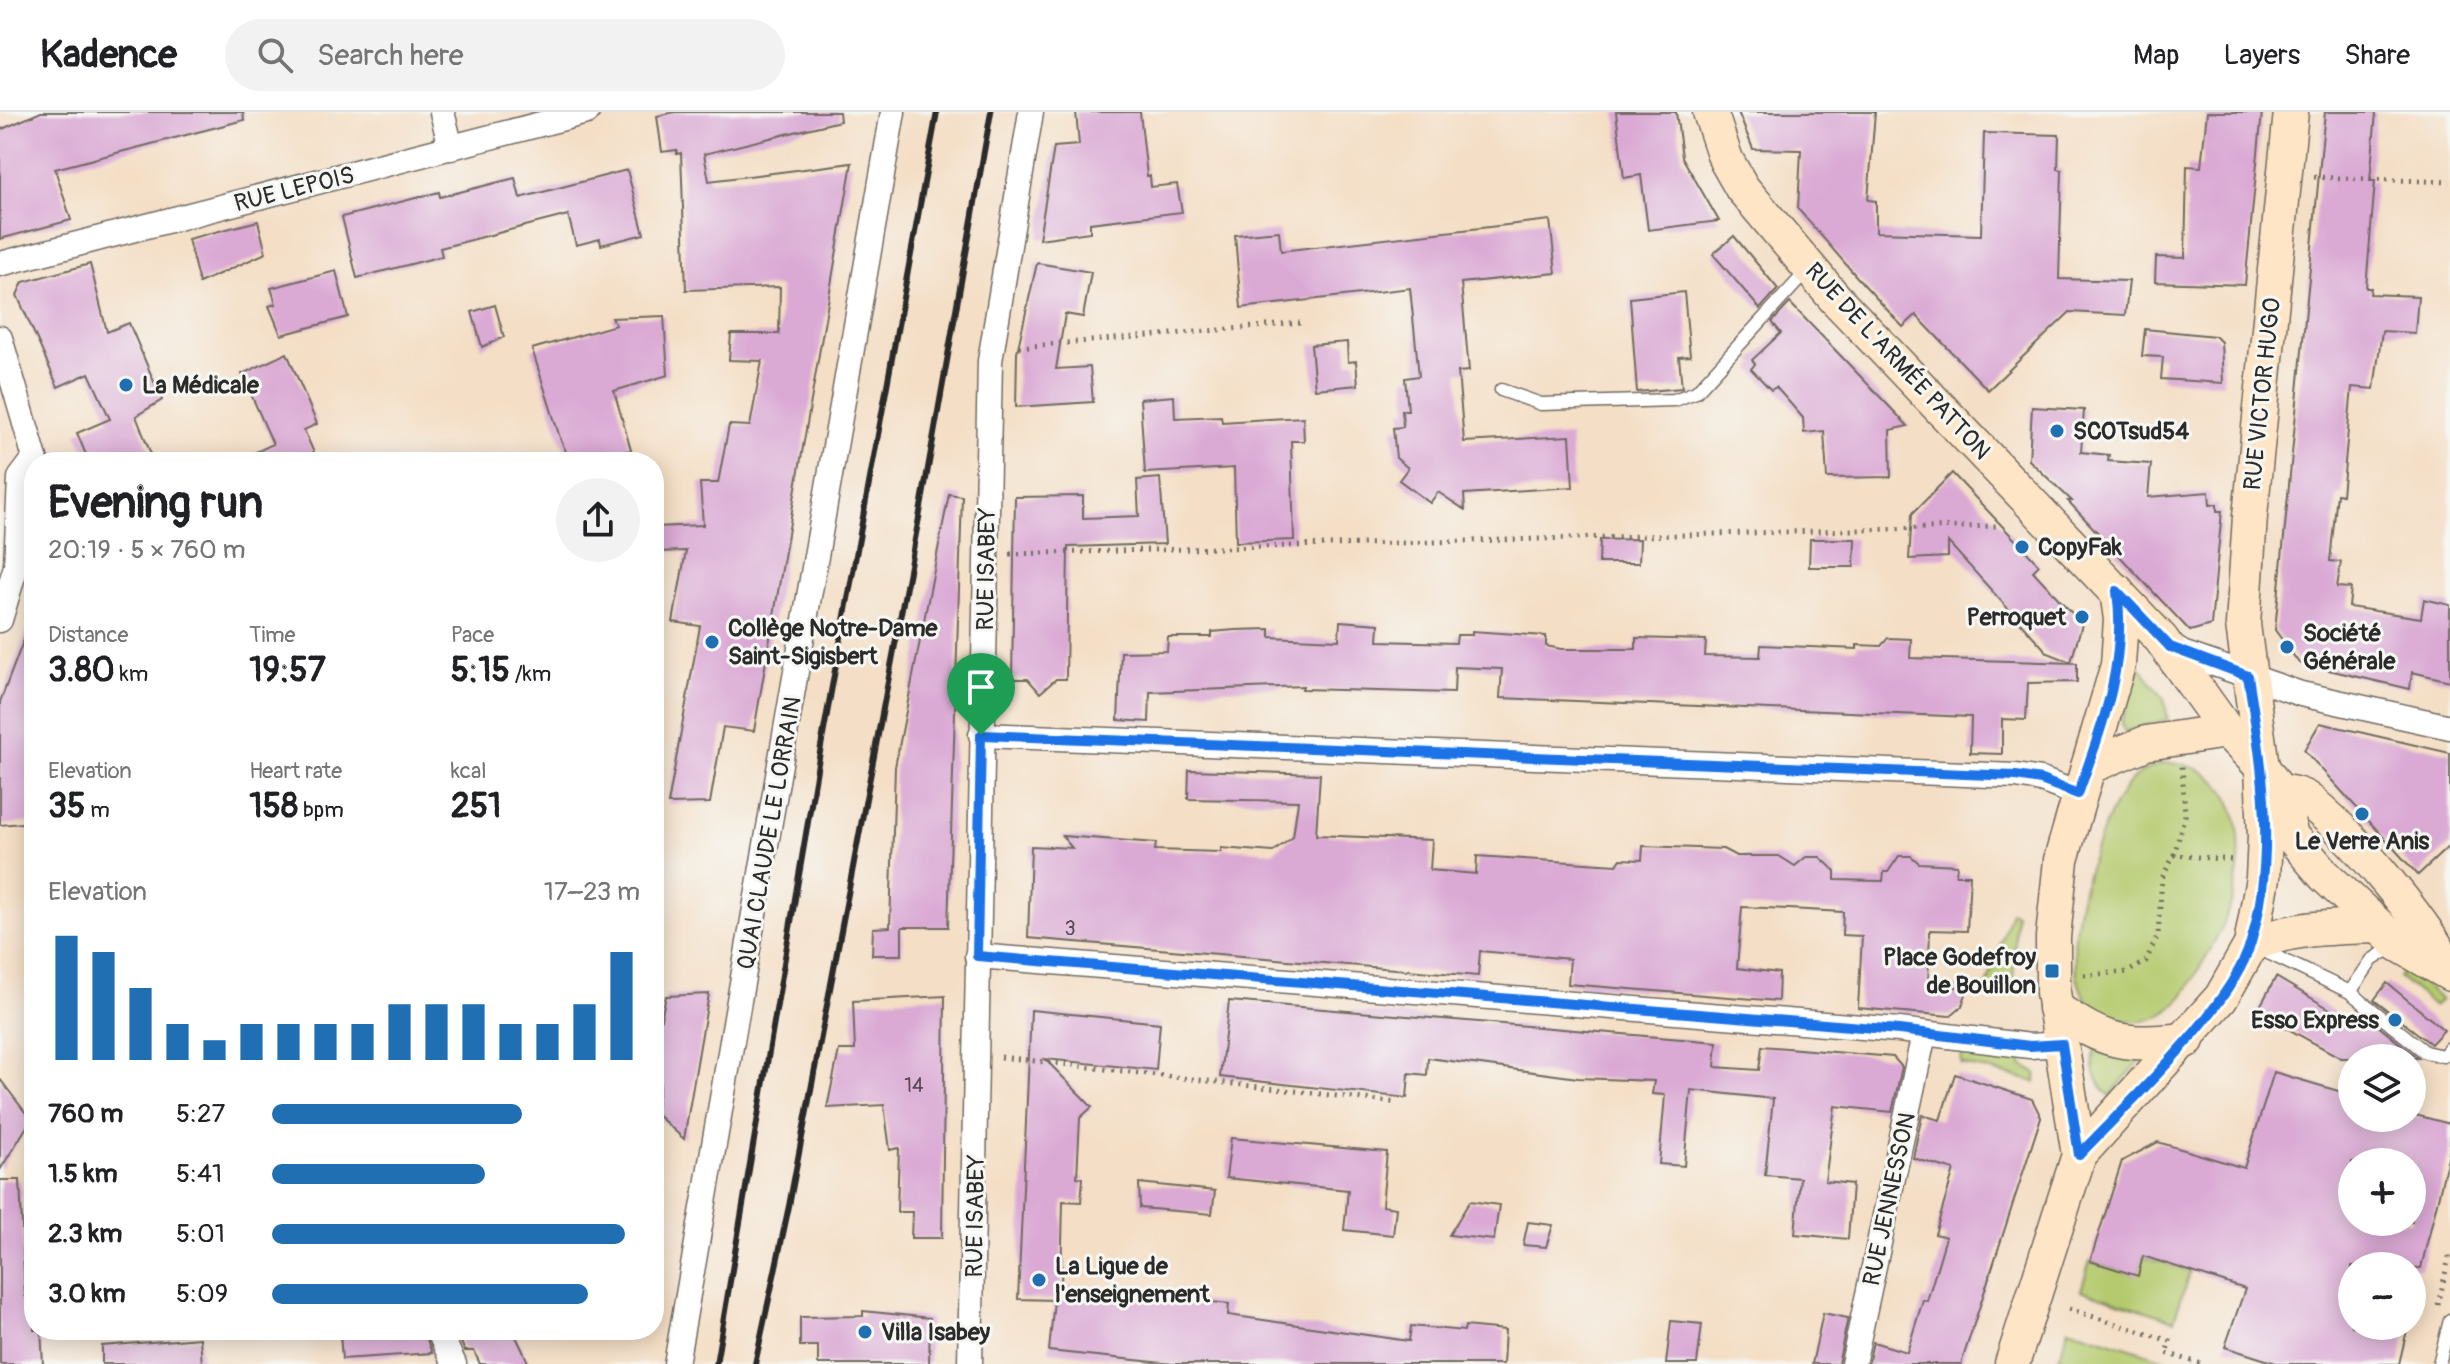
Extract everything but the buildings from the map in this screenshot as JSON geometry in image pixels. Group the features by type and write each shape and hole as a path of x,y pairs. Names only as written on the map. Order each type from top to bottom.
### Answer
{"main road":[{"name":"RUE DE L'ARMÉE PATTON","path":"1710,112 1726,160 1742,188 1810,268 2161,639 2227,731 2270,779"},
{"name":"RUE VICTOR HUGO","path":"2270,779 2248,676 2243,625 2250,516 2291,112"},
{"path":"2079,1155 2055,1008 2052,971 2056,906 2061,860 2118,665 2121,619 2117,591"},
{"path":"2083,781 2146,743 2227,731"},
{"path":"2270,779 2291,836 2337,890 2388,935 2450,972"},
{"path":"2012,1364 2079,1155 2187,1040 2221,998 2251,945 2263,878 2270,779"},
{"path":"2270,779 2306,797 2348,839 2413,913 2450,972"},
{"path":"2251,945 2281,932 2307,927 2388,935"},
{"path":"2055,1008 2095,1035 2113,1041 2187,1040"}],"street":[{"path":"442,112 451,148"},
{"name":"RUE LEPOIS","path":"0,264 587,112"},
{"name":"QUAI CLAUDE LE LORRAIN","path":"676,1364 893,112"},
{"name":"RUE ISABEY","path":"970,1364 980,999 977,956 990,361 1031,112"},
{"path":"0,338 39,452"},
{"path":"0,620 16,566 20,478 24,475"},
{"path":"2161,639 2182,653 2301,694 2450,727"},
{"path":"981,735 2083,781"},
{"path":"977,956 1924,1034 2030,1046 2062,1044"},
{"name":"RUE JENNESSON","path":"1853,1364 1924,1034"},
{"path":"443,1340 454,1364"}],"lane":[{"path":"1501,390 1541,404 1674,400 1696,392 1810,268"},
{"path":"2350,992 2388,935"},
{"path":"2251,945 2350,992 2425,1052 2443,1056 2450,1048"},
{"path":"2439,1364 2450,1320"}],"path":[{"path":"2285,175 2450,182"},
{"path":"1014,347 1301,323"},
{"path":"1006,554 1997,526"},
{"path":"2071,976 2128,972 2146,961 2158,935 2162,878 2174,855 2185,815 2181,759"},
{"path":"2174,855 2243,862"},
{"path":"995,1056 1398,1103"},
{"path":"2069,1309 2170,1341 2166,1353 2202,1364"}],"green space":[{"path":"2140,667 2164,699 2168,719 2124,731 2121,724"},
{"path":"2166,763 2193,767 2213,779 2227,795 2236,816 2239,840 2235,890 2219,934 2180,999 2157,1017 2123,1020 2110,1017 2088,1002 2077,976 2075,943 2079,906 2089,868 2116,803 2138,775"},
{"path":"2011,911 2016,914 2013,989 2008,997 1990,996 1985,991"},
{"path":"2407,968 2441,1000 2434,1006 2399,977"},
{"path":"2096,1047 2142,1058 2110,1096 2095,1073"},
{"path":"1962,1053 2022,1058 2022,1065 2036,1073 2036,1082 1961,1064"},
{"path":"2143,1256 2190,1271 2174,1320 2081,1290 2090,1261 2137,1275"},
{"path":"2069,1328 2180,1364 2057,1364"}],"railway":[{"path":"716,1364 818,763 937,112"},
{"path":"755,1364 789,1206 922,502 991,112"}],"place":[{"name":"La Médicale","path":"126,385"},
{"name":"SCOTsud54","path":"2057,431"},
{"name":"CopyFak","path":"2022,547"},
{"name":"Perroquet","path":"2082,617"},
{"name":"Collège Notre-Dame Saint-Sigisbert","path":"712,642"},
{"name":"Société Générale","path":"2287,647"},
{"name":"Le Verre Anis","path":"2362,814"},
{"name":"Place Godefroy de Bouillon","path":"2052,971"},
{"name":"Esso Express","path":"2395,1020"},
{"name":"La Ligue de l'enseignement","path":"1039,1280"},
{"name":"Villa Isabey","path":"865,1332"}],"route":[{"path":"2117,591 2170,647 2248,676 2262,767 2263,878 2251,945 2221,998 2187,1040 2079,1155 2062,1044 2030,1046 1899,1030 977,956 981,735 2016,776 2041,780 2078,794 2114,687 2121,619 2117,591"}]}
